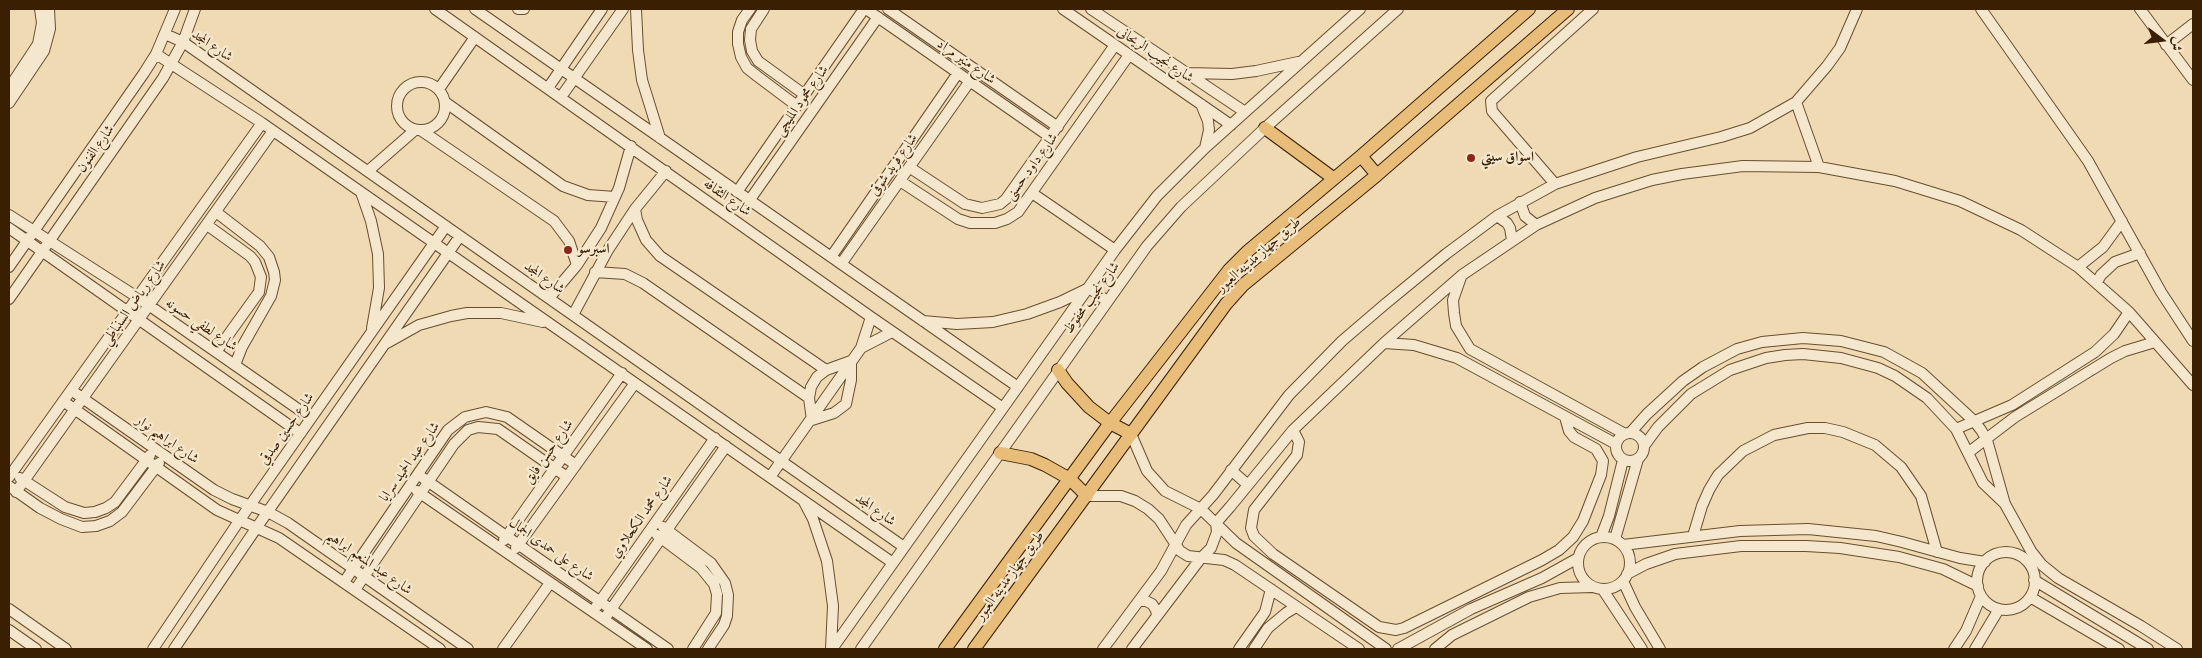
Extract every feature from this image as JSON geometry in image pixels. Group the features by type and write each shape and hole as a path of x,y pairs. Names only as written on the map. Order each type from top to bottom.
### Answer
{"main road":[{"name":"طريق جهاز مدينه العبور","path":"945,649 1110,422 1228,270 1528,9"},
{"name":"طريق جهاز مدينه العبور","path":"974,649 1088,496 1226,304 1244,285 1377,175 1568,9"},
{"path":"1265,128 1333,178"},
{"path":"1361,156 1377,175"},
{"path":"1058,370 1077,396 1110,422 1132,434"},
{"path":"1000,453 1031,459 1045,465 1070,479 1088,496"}],"street":[{"path":"9,88 38,44 42,23 40,9"},
{"path":"9,103 44,51 50,29 49,9"},
{"name":"شارع الفنون","path":"9,267 156,54 175,9"},
{"name":"شارع الفنون","path":"9,299 172,64 183,42 195,9"},
{"name":"شارع الثقافه","path":"436,9 892,332 1003,408"},
{"name":"شارع الثقافه","path":"475,9 1018,387"},
{"path":"518,9 524,9"},
{"path":"548,88 602,9"},
{"path":"561,97 623,9"},
{"path":"636,9 642,80 660,138"},
{"path":"750,9 742,20 738,32 741,57 747,68 756,76 797,106"},
{"path":"764,9 751,29 752,51 758,61 804,95"},
{"name":"شارع محمود المليجى","path":"737,192 865,9"},
{"name":"شارع منير مراد","path":"865,9 1050,137"},
{"name":"شارع منير مراد","path":"888,9 1058,127"},
{"name":"شارع نجيب الريحانى","path":"1064,9 1231,125"},
{"name":"شارع نجيب الريحانى","path":"1091,9 1245,112"},
{"name":"شارع نجيب محفوظ","path":"832,649 1115,250 1157,196 1205,148 1360,9"},
{"name":"شارع نجيب محفوظ","path":"861,649 1147,246 1181,207 1265,128 1398,9"},
{"path":"1555,184 1492,111 1491,101 1593,9"},
{"path":"1103,649 1161,571 1186,525 1201,509 1289,395 1342,341 1446,254 1497,216 1520,202 1555,184 1637,157 1721,137 1750,128 1796,102 1840,48 1857,9"},
{"path":"1981,9 2088,162 2161,292 2193,341"},
{"path":"2140,9 2193,80"},
{"name":"شارع محمود المليجى","path":"749,201 878,17"},
{"path":"2166,45 2193,24"},
{"name":"شارع المجد","path":"165,34 183,42 904,547"},
{"path":"438,89 475,37"},
{"name":"شارع داود حسنى","path":"910,167 965,204 982,208 991,207 1006,200 1115,45"},
{"path":"156,54 262,122 893,563"},
{"name":"شارع داود حسنى","path":"900,181 958,219 982,225 995,224 1007,219 1018,212 1129,54"},
{"path":"1186,74 1248,72 1301,62"},
{"name":"شارع فريد شوقى","path":"831,257 958,73"},
{"name":"شارع فريد شوقى","path":"841,264 970,81"},
{"path":"577,265 569,241 554,221 419,130 408,126 399,115 398,108 401,94 412,84 426,83 438,89 445,102 563,186 588,195 615,198"},
{"path":"368,171 419,130 437,125 442,118 445,102"},
{"path":"1796,102 1819,167"},
{"path":"1201,103 1208,121 1209,130 1205,148"},
{"name":"شارع رياض السنباطي","path":"10,473 262,122"},
{"name":"شارع رياض السنباطي","path":"13,489 24,481 274,131"},
{"path":"549,298 577,265 600,228 615,198 631,146"},
{"path":"1132,649 1215,540 1216,524 1293,430 1384,343 1462,275 1536,225 1604,195 1652,180 1743,166 1819,167 1895,181 1960,201 2021,230 2078,267 2128,312 2193,385"},
{"path":"573,315 595,272 635,209 666,171"},
{"path":"1025,173 1039,182"},
{"path":"361,192 371,220 378,254 379,288 371,334"},
{"path":"1032,192 1115,250"},
{"path":"1520,202 1525,216 1536,225"},
{"path":"635,209 646,240 660,256 826,370"},
{"path":"216,212 260,246 269,257 275,280 271,296 242,347 235,365"},
{"name":"شارع لطفي حسونه","path":"9,215 149,306 311,418"},
{"path":"1497,216 1507,223 1512,234 1512,240"},
{"path":"2078,267 2103,247 2122,221"},
{"path":"207,224 250,256 256,262 261,277 259,292 216,352"},
{"name":"شارع حسين صدقي","path":"153,649 250,505 446,226"},
{"path":"9,228 138,321 300,433"},
{"path":"174,649 256,527 460,236"},
{"path":"2096,282 2101,274 2115,262 2140,252"},
{"path":"595,272 625,274 642,283 809,398"},
{"path":"1462,275 1455,293 1454,313 1456,326 1470,349 1628,433 1640,437 1644,451 1638,459 1619,542 1630,559 1625,578 1635,607 1660,649"},
{"path":"922,321 957,324 992,322 1027,314 1060,302 1089,288 1107,301"},
{"path":"1956,429 2012,405 2094,352 2114,334 2128,312"},
{"path":"384,345 420,325 468,313 501,313 550,324"},
{"path":"770,476 812,420 861,348 871,317"},
{"path":"861,348 892,332"},
{"path":"1638,459 1633,461 1623,460 1618,455 1616,444 1620,436 1628,433 1664,396 1703,367 1737,350 1762,342 1823,338 1864,345 1900,360 1922,373 1974,421 1987,440 2005,504 2031,551 2048,571 2177,649"},
{"path":"1969,452 2015,417 2111,358 2125,351 2155,342"},
{"path":"1384,343 1414,345 1457,358 1616,444"},
{"path":"1644,446 1674,410 1710,381 1748,363 1766,358 1803,354 1822,355 1859,362 1895,376 1927,398 1956,429 1983,483 2005,504"},
{"path":"812,420 809,398 811,387 817,377 826,370 851,361"},
{"path":"812,420 834,413 846,404 850,386 851,361"},
{"name":"شارع حسن فايق","path":"499,547 622,373"},
{"name":"شارع حسن فايق","path":"511,555 635,383"},
{"name":"شارع ابراهيم نوار","path":"71,390 214,490 250,505"},
{"path":"681,415 692,399"},
{"name":"شارع ابراهيم نوار","path":"63,401 217,510 239,521"},
{"name":"شارع عبد الحميد سرايا","path":"344,582 448,430 456,423 475,413 486,412 507,416 576,465"},
{"path":"1293,430 1299,442 1297,454 1254,510 1250,528 1254,536 1273,554 1379,628 1396,630 1404,628 1542,560 1559,550 1573,537 1583,521 1601,475 1603,461 1596,450 1574,437 1569,431 1565,417"},
{"name":"شارع عبد الحميد سرايا","path":"356,590 460,436 478,427 498,429 567,477"},
{"path":"1693,536 1709,490 1730,462 1751,446 1774,434 1808,428 1825,428 1851,434 1875,445 1901,467 1916,488 1927,512 1937,552"},
{"path":"1132,434 1140,459 1155,482 1177,498 1201,509 1241,547 1386,649"},
{"name":"شارع محمد الكحلاوي","path":"592,612 715,438"},
{"name":"شارع محمد الكحلاوي","path":"603,620 726,446"},
{"path":"10,473 65,507 84,513 95,512 115,502 155,448"},
{"path":"13,489 61,520 82,527 96,526 110,521 122,512 164,456"},
{"path":"1601,537 1609,516 1623,460"},
{"path":"1231,470 1248,485"},
{"name":"شارع على حمدى الجمال","path":"418,474 668,649"},
{"name":"شارع على حمدى الجمال","path":"410,486 646,649"},
{"path":"1088,496 1120,496 1135,501 1148,509 1159,520 1180,551 1188,556 1230,562 1359,649"},
{"path":"802,499 813,519 827,561 833,606 832,649"},
{"name":"شارع عبد المنعم ابراهيم","path":"250,505 288,523 442,631 452,645 468,649"},
{"path":"239,521 279,538 356,590 434,648 442,631"},
{"path":"653,526 711,564 719,572 725,583 729,606 724,625 708,649"},
{"path":"1592,587 1586,583 1579,572 1578,558 1583,546 1594,538 1601,537 1619,542 1766,529 1808,529 1850,533 1907,543 1960,558 1985,562"},
{"path":"1806,546 1808,529"},
{"path":"1899,557 1907,543 1924,537 1931,529"},
{"path":"664,534 709,576 714,584 718,605 713,621 693,649"},
{"path":"1435,649 1452,636 1529,597 1560,588 1592,587 1603,590 1616,587 1625,578 1646,564 1675,554 1740,546 1806,546 1840,548 1899,557 1943,569 1979,591 1987,603 1999,609 2016,608 2030,597 2034,580 2030,566 2019,556 2005,552 1985,562 1979,573 1979,591 1966,631 1954,649"},
{"path":"1398,649 1471,609 1542,578 1578,558"},
{"path":"2034,580 2148,649"},
{"path":"503,649 550,583"},
{"path":"1239,649 1265,612 1271,589"},
{"path":"1603,590 1642,649"},
{"path":"2030,597 2119,649"},
{"path":"1139,601 1146,601 1152,604 1157,616"},
{"path":"718,605 729,606"},
{"path":"1254,649 1268,628 1286,612 1296,607"},
{"path":"9,609 66,649"},
{"path":"1975,649 1999,609"},
{"path":"9,630 23,645 36,649"}],"place":[{"name":"اسواق سيتي","path":"1471,158"},
{"name":"اسبرسو","path":"568,250"}]}
